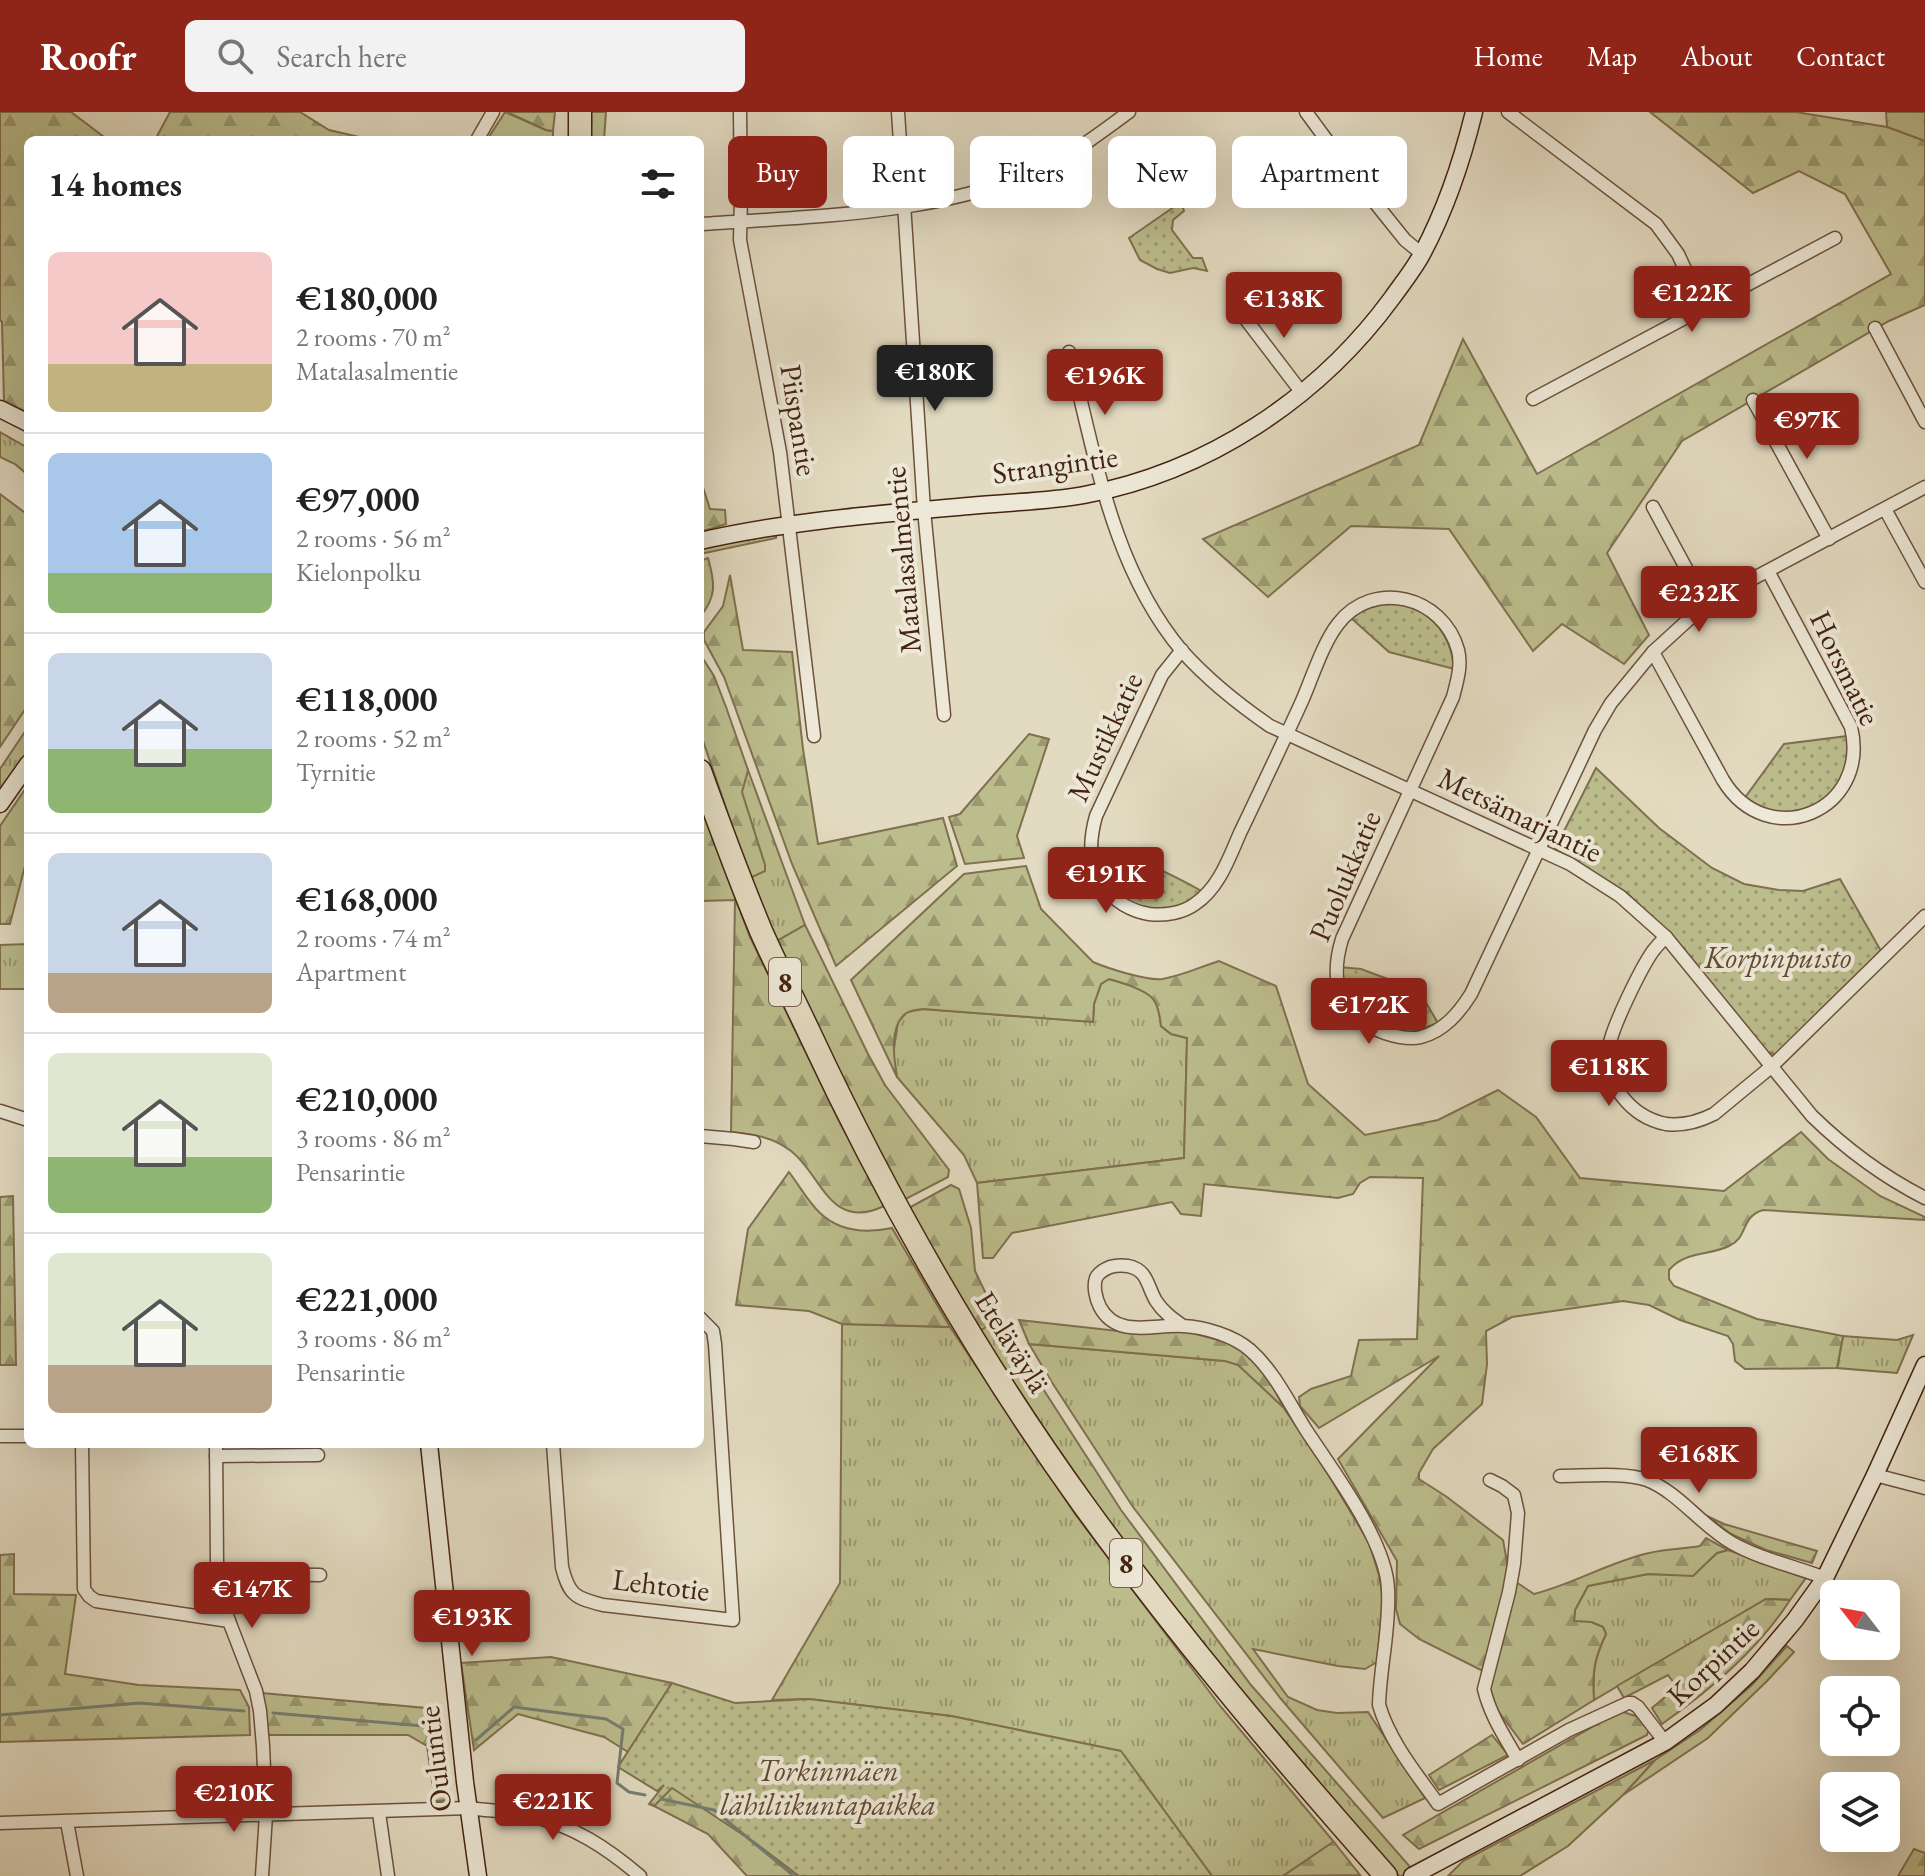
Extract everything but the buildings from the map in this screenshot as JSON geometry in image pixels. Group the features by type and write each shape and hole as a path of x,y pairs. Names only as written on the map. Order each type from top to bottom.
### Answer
{"highway":[{"path":"580,112 580,136"},
{"name":"Eteläväylä","path":"704,781 761,931 846,1112 941,1286 1019,1411 1080,1501 1137,1577 1212,1673 1386,1876"}],"street":[{"path":"479,136 493,112"},
{"name":"Piispantie","path":"740,112 740,240 780,452 814,736"},
{"name":"Matalasalmentie","path":"898,112 900,136"},
{"path":"954,196 1005,184 1063,157 1129,112"},
{"path":"1306,112 1405,240 1422,254"},
{"name":"Strangintie","path":"704,540 788,525 1105,491 1171,469 1247,433 1302,393 1357,342 1380,314 1422,254 1444,207 1464,154 1474,112"},
{"path":"1508,112 1656,224 1678,254 1703,308"},
{"path":"704,224 897,208"},
{"name":"Matalasalmentie","path":"904,208 924,510 944,715"},
{"path":"1533,399 1835,238"},
{"path":"1238,309 1302,393"},
{"path":"1875,328 1925,422"},
{"name":"Metsämarjantie","path":"1069,352 1117,532 1152,608 1182,650 1206,676 1270,726 1570,864 1595,879 1638,911 1666,937 1812,1116 1882,1175 1925,1198"},
{"path":"1753,400 1829,539"},
{"path":"0,409 24,421"},
{"name":"Puolukkatie","path":"1410,790 1342,939 1337,954 1336,978 1345,1003 1353,1014 1372,1028 1393,1036 1413,1038 1424,1036 1454,1018 1471,994 1595,730 1611,703 1653,652 1688,620 1739,586 1925,487"},
{"path":"1653,507 1707,607"},
{"path":"1885,509 1925,582"},
{"name":"Horsmatie","path":"1653,652 1723,780 1743,804 1761,814 1781,818 1811,813 1829,803 1843,787 1852,768 1855,748 1851,727 1768,571"},
{"path":"1287,734 1332,632 1346,615 1372,600 1386,597 1413,600 1427,608 1447,628 1458,649 1460,672 1453,697 1410,790"},
{"name":"Mustikkatie","path":"1182,650 1162,675 1096,816 1090,846 1093,866 1103,886 1113,897 1134,911 1158,915 1179,912 1207,894 1225,865 1287,734"},
{"path":"0,804 24,770"},
{"path":"1666,937 1647,961 1613,1031 1608,1059 1612,1079 1629,1104 1639,1113 1669,1124 1694,1122 1714,1114 1771,1067 1925,916"},
{"path":"0,1111 24,1119"},
{"path":"704,1136 754,1142"},
{"path":"1183,1326 1168,1316 1157,1302 1146,1277 1137,1268 1119,1265 1103,1270 1096,1278 1095,1298 1104,1314 1117,1325 1135,1328 1183,1326 1204,1330 1239,1342 1264,1364 1366,1524 1378,1548 1388,1590 1379,1705 1383,1721 1396,1744 1438,1804 1569,1730 1628,1703 1638,1707 1665,1742"},
{"name":"Lehtotie","path":"553,1448 562,1567 566,1584 573,1594 582,1600 603,1605 733,1620 715,1344 713,1331 704,1322"},
{"name":"Korpintie","path":"1412,1876 1665,1742 1716,1705 1752,1671 1825,1578 1925,1365"},
{"path":"0,1436 24,1436"},
{"path":"82,1448 84,1589 89,1596 96,1601 229,1621"},
{"name":"Ouluntie","path":"429,1448 478,1876"},
{"path":"262,1876 266,1815 263,1746 256,1691 221,1597 216,1450 318,1455"},
{"path":"1875,1475 1925,1488"},
{"path":"1560,1476 1644,1478 1659,1486 1729,1542 1825,1578"},
{"path":"1490,1480 1514,1495 1518,1529 1509,1592 1484,1689 1496,1721 1518,1760"},
{"path":"218,1574 320,1575"},
{"path":"0,1823 469,1808 530,1815 583,1834 612,1852 640,1876"},
{"path":"379,1813 388,1876"},
{"path":"67,1822 77,1876"}],"green space":[{"path":"0,112 71,112 103,136 24,136 24,411 4,401 0,320"},
{"path":"170,112 300,112 329,130 355,136 157,136"},
{"path":"505,112 553,131 553,136 490,136"},
{"path":"507,112 555,112 553,131 546,130"},
{"path":"589,112 606,112 604,136 589,136"},
{"path":"1650,112 1796,112 1887,127 1925,141 1925,305 1889,321 1682,441 1607,553 1649,635 1624,664 1562,624 1533,651 1449,529 1351,526 1268,597 1203,539 1419,445 1463,339 1537,474 1891,274 1845,194 1799,171 1753,193"},
{"path":"1886,112 1925,112 1925,141 1887,127"},
{"path":"1172,208 1183,208 1184,211 1173,220 1172,230 1193,258 1202,258 1207,271 1193,268 1170,273 1157,269 1140,260 1129,238"},
{"path":"0,432 24,446 24,472 15,464 0,457"},
{"path":"704,490 710,509 725,510 726,524 704,531"},
{"path":"0,494 24,512 24,711 0,747"},
{"path":"776,535 776,538 704,553 704,546"},
{"path":"708,558 713,589 704,610 704,560"},
{"path":"730,575 743,650 792,652 818,844 943,818 957,866 836,966 792,864 724,677 704,640 704,632 723,606"},
{"path":"1387,603 1414,608 1434,622 1448,643 1454,669 1389,652 1350,617"},
{"path":"704,660 714,676 748,770 742,792 765,865 765,871 750,878 704,744"},
{"path":"24,733 24,756 0,789 0,769"},
{"path":"1029,734 1049,739 1017,836 1024,858 965,864 949,817 960,814"},
{"path":"1848,736 1850,755 1847,769 1831,792 1820,801 1795,812 1781,813 1767,811 1744,799 1784,744"},
{"name":"Korpinpuisto","path":"1596,768 1659,828 1712,868 1744,884 1803,891 1840,879 1881,951 1777,1055 1767,1052 1667,931 1627,893 1555,849"},
{"path":"748,770 805,925 777,941 750,878 742,791"},
{"path":"24,791 24,870 10,924 0,924 0,826"},
{"path":"704,815 750,937 884,1206 866,1212 851,1212 829,1197 802,1161 784,1146 762,1137 731,1132 735,900 704,901"},
{"path":"1096,847 1152,866 1205,893 1183,906 1165,910 1132,904 1106,882 1099,869"},
{"path":"1026,866 1041,909 1093,962 1127,974 1162,979 1219,961 1276,986 1308,1084 1365,1135 1438,1120 1498,1090 1536,1117 1580,1178 1724,1191 1801,1132 1828,1159 1880,1196 1925,1217 1925,1220 1763,1210 1751,1217 1740,1238 1729,1246 1689,1257 1669,1270 1669,1279 1674,1286 1757,1319 1843,1336 1837,1368 1745,1369 1735,1361 1733,1344 1728,1336 1680,1320 1649,1305 1623,1301 1512,1317 1486,1331 1487,1364 1482,1404 1433,1449 1419,1473 1419,1479 1503,1540 1510,1578 1534,1594 1634,1557 1700,1546 1706,1538 1728,1550 1717,1553 1693,1576 1648,1574 1588,1586 1575,1610 1574,1621 1591,1622 1603,1627 1606,1634 1595,1666 1594,1700 1523,1744 1492,1703 1483,1671 1419,1639 1400,1624 1396,1609 1397,1561 1338,1459 1439,1356 1319,1428 1300,1406 1299,1397 1311,1389 1351,1376 1359,1340 1417,1339 1423,1178 1370,1177 1360,1183 1353,1194 1338,1198 1204,1184 1201,1216 1181,1214 1172,1202 1012,1233 993,1258 983,1258 977,1183 1184,1158 1187,1038 1171,1034 1161,1026 1157,1005 1149,995 1109,979 1101,984 1094,1004 1093,1022 923,1009 909,1012 900,1020 895,1035 897,1077 851,980 964,874"},
{"path":"805,925 885,1085 949,1170 948,1177 902,1201 777,941"},
{"path":"24,944 24,989 0,989 0,945"},
{"path":"1339,967 1361,969 1422,996 1438,1023 1409,1033 1382,1029 1356,1011 1348,999"},
{"path":"1109,979 1150,995 1157,1005 1161,1026 1171,1034 1187,1038 1184,1158 977,1183 964,1155 897,1077 893,1055 898,1022 907,1012 923,1009 1093,1022 1094,1004 1101,984"},
{"path":"789,1172 816,1209 836,1224 864,1230 892,1228 950,1327 842,1324 809,1311 736,1305 748,1229"},
{"path":"951,1185 959,1189 971,1228 975,1271 998,1319 978,1332 907,1209"},
{"path":"13,1196 16,1365 0,1365 0,1197"},
{"path":"998,1319 1121,1510 1251,1685 1418,1876 1399,1876 1186,1626 1044,1434 978,1332"},
{"path":"1019,1320 1118,1331 1185,1331 1229,1343 1245,1352 1268,1375 1283,1407 1238,1365 1225,1361 1029,1344"},
{"path":"842,1324 950,1327 1075,1514 1221,1707 1334,1842 1283,1876 1212,1876 1120,1751 951,1716 809,1699 772,1700 840,1583"},
{"path":"1913,1335 1897,1373 1837,1368 1843,1336 1897,1340"},
{"path":"1029,1344 1226,1361 1239,1365 1283,1407 1322,1464 1369,1543 1383,1598 1377,1662 1365,1669 1253,1649 1288,1697 1317,1710 1368,1712 1425,1798 1383,1818 1281,1699 1133,1507"},
{"path":"1707,1516 1724,1524 1817,1551 1812,1563 1766,1550 1731,1534"},
{"path":"1728,1550 1806,1578 1790,1600 1766,1599 1594,1700 1595,1666 1606,1634 1603,1627 1591,1622 1574,1622 1575,1610 1588,1586 1648,1574 1693,1575 1717,1553"},
{"path":"14,1554 14,1594 76,1595 65,1674 139,1685 240,1690 249,1707 250,1735 0,1742 0,1555"},
{"path":"1766,1599 1790,1600 1763,1636 1732,1668 1662,1724 1652,1708 1677,1687 1668,1675 1624,1698 1617,1686"},
{"path":"1787,1646 1794,1652 1708,1738 1623,1795 1655,1760 1700,1730 1752,1685"},
{"path":"551,1657 672,1683 628,1752 604,1737 518,1714 474,1750 461,1663"},
{"name":"Torkinmäen lähiliikuntapaikka","path":"672,1683 735,1703 809,1699 951,1716 1121,1751 1212,1876 799,1876 672,1788 654,1806 649,1804 664,1785 657,1791 618,1767"},
{"path":"262,1693 437,1709 447,1800 435,1801 427,1746 408,1735 267,1735"},
{"path":"1623,1712 1642,1718 1649,1728 1647,1735 1419,1849 1403,1835 1615,1714"},
{"path":"1492,1735 1508,1755 1439,1790 1429,1775"},
{"path":"1655,1760 1568,1846 1520,1876 1448,1876 1463,1861"},
{"path":"672,1787 799,1876 747,1876 708,1834 654,1806"},
{"path":"1333,1842 1360,1875 1283,1876"},
{"path":"1914,1849 1925,1853 1925,1876 1898,1876"}],"waterway":[{"path":"0,1715 139,1703 244,1711"},
{"path":"476,1740 514,1707 606,1719 623,1729 617,1783 629,1792 645,1795"},
{"path":"273,1713 423,1726 442,1741"},
{"path":"661,1799 714,1810 794,1876"}]}
